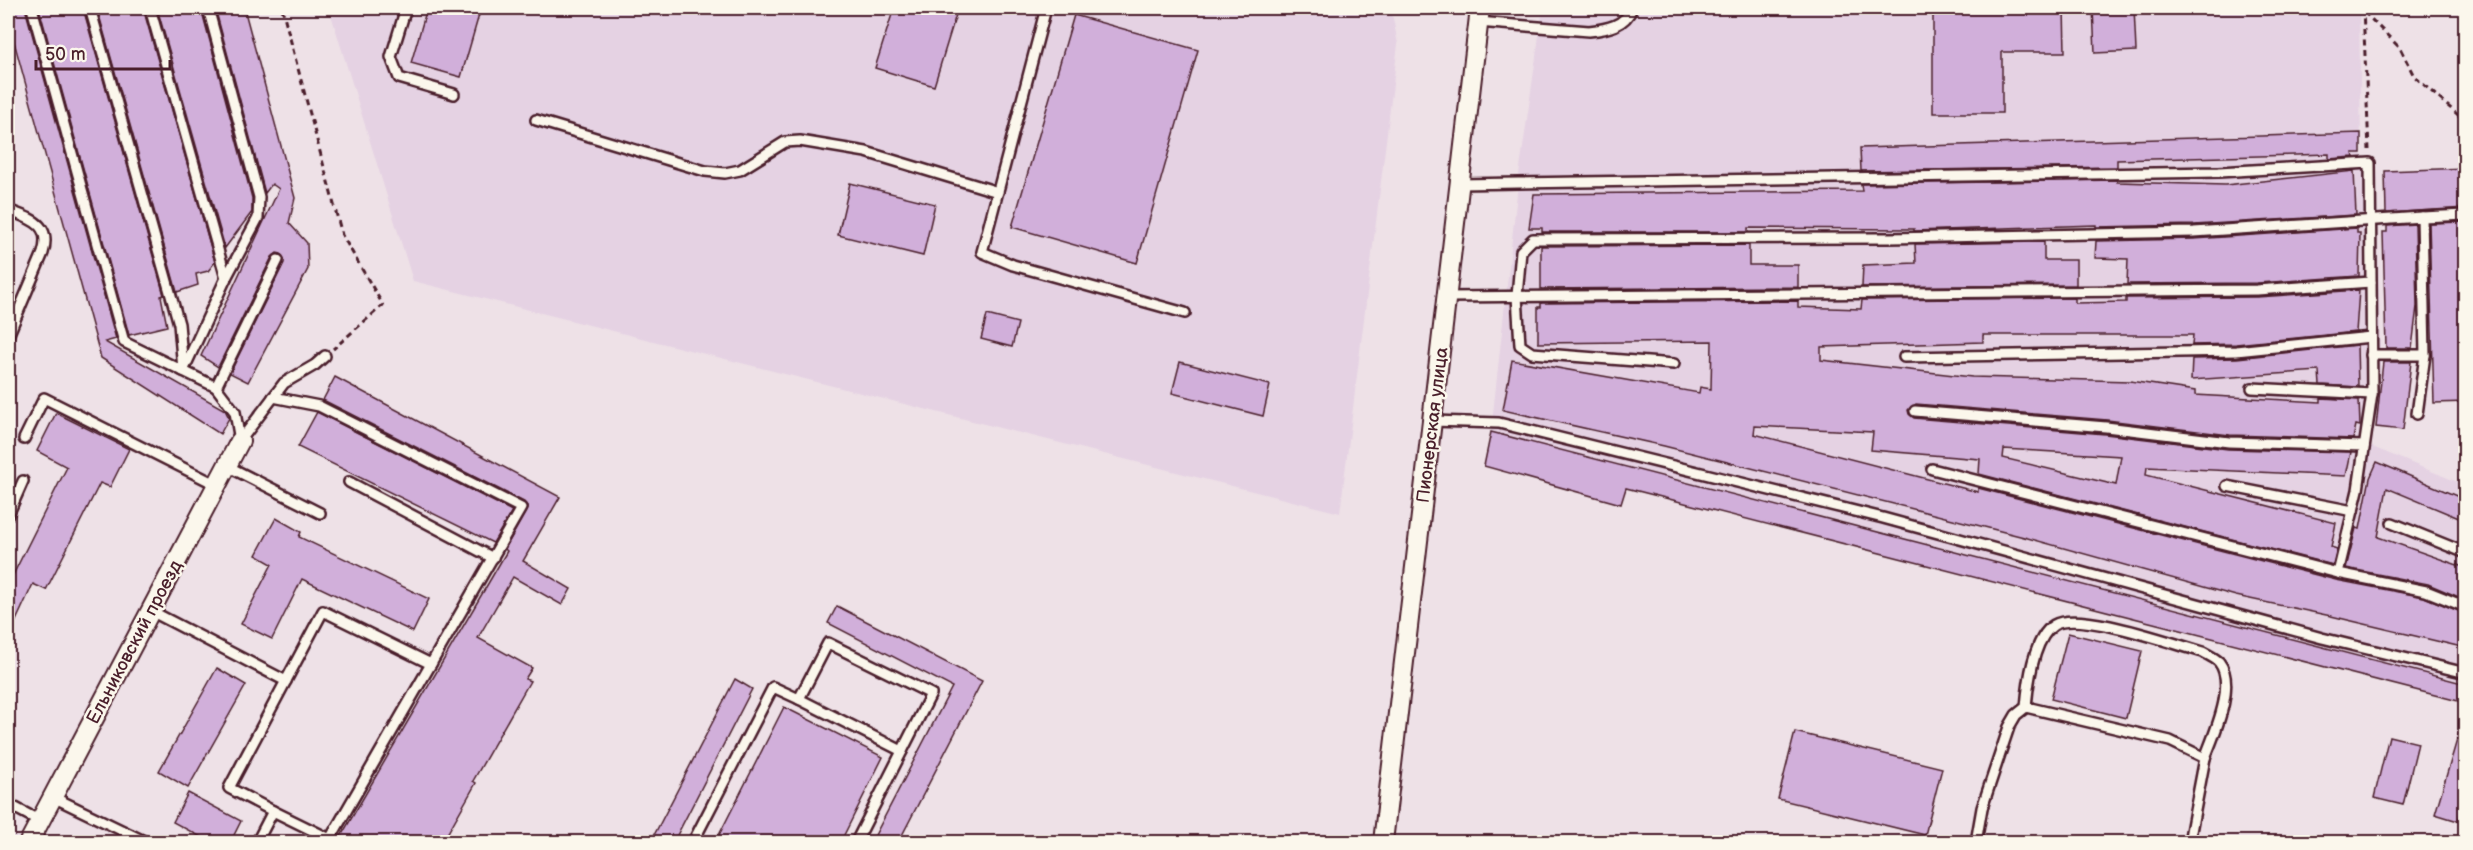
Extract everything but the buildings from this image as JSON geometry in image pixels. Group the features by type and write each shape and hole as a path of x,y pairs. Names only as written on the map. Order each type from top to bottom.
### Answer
{"street":[{"name":"Пионерская улица","path":"1383,843 1479,15"},
{"name":"Ельниковский проезд","path":"29,843 240,441"}],"lane":[{"path":"32,8 124,342 216,387 235,412 240,441"},
{"path":"90,8 178,324 183,371"},
{"path":"150,8 226,278"},
{"path":"183,371 226,278 258,219 259,197 208,8"},
{"path":"406,8 391,57 399,78 454,94"},
{"path":"1046,8 982,252 1013,265 1185,313"},
{"path":"1479,15 1589,31 1607,29 1621,23 1632,8"},
{"path":"536,120 705,171 725,173 740,170 785,142 800,141 866,152 998,192"},
{"path":"1460,184 2219,172 2370,163 2372,394 2353,511 2338,573"},
{"path":"8,210 35,221 42,229 46,243 44,253 8,336"},
{"path":"1674,364 1532,353 1520,345 1517,296 1521,251 1533,239 1890,238 2194,232 2370,219 2466,215"},
{"path":"2417,414 2426,355 2422,217"},
{"path":"216,387 278,260"},
{"path":"1447,297 2257,290 2371,282"},
{"path":"1904,357 2236,351 2371,337"},
{"path":"2372,355 2426,355"},
{"path":"240,441 284,383 325,356"},
{"path":"2252,388 2372,394"},
{"path":"24,439 44,398 217,485"},
{"path":"273,398 319,406 521,508 493,558 330,839 229,788 323,611 431,664"},
{"path":"1915,411 2106,427 2229,442 2364,446"},
{"path":"1432,421 1499,423 1883,518 2322,638 2466,673"},
{"path":"227,466 320,513"},
{"path":"1932,469 2338,573 2426,591 2466,607"},
{"path":"8,515 23,481"},
{"path":"349,482 493,558"},
{"path":"2227,486 2353,511"},
{"path":"2392,523 2466,554"},
{"path":"151,611 286,681"},
{"path":"1976,843 1982,808 2009,727 2016,715 2026,707 2029,681 2040,645 2053,626 2069,620 2093,622 2203,652 2218,661 2225,676 2224,697 2205,758 2189,843"},
{"path":"799,699 828,643 931,694 856,843"},
{"path":"693,843 773,687 902,751"},
{"path":"2026,707 2170,741 2205,758"},
{"path":"53,797 146,843"},
{"path":"8,804 40,821"},
{"path":"257,843 273,811"}],"path":[{"path":"282,8 342,235 383,305 325,356"},
{"path":"2363,9 2400,48 2415,76 2466,122"},
{"path":"2363,9 2370,163"}],"shaded area":[{"path":"329,8 1391,8 1398,44 1340,513 413,281"},
{"path":"1543,8 2359,8 2361,153 2377,193 2381,393 2370,446 2465,485 2465,703 1626,488 1621,504 1484,466 1491,432 1519,175"}]}
